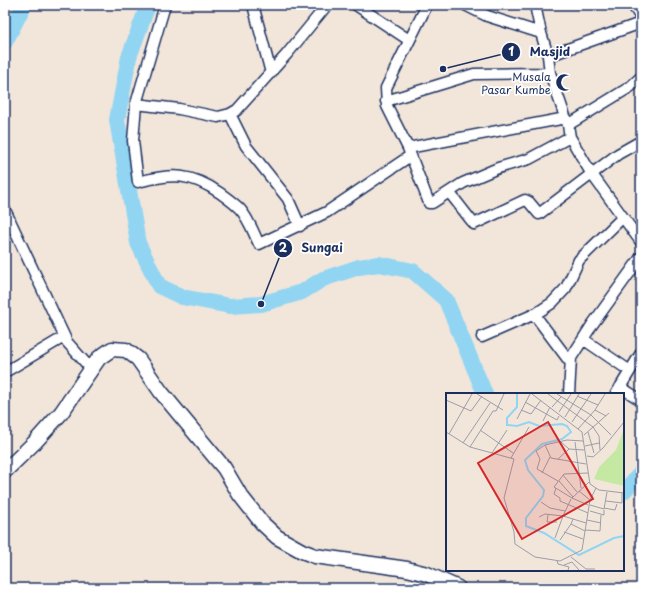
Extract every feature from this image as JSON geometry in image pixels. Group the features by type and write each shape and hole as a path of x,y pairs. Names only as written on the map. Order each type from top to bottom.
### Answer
{"highway":[{"path":"635,5 641,14"},
{"path":"5,471 35,442 61,413 98,358 112,349 132,353 179,415 195,431 224,468 240,495 262,522 277,537 315,556 407,569 427,574 458,588"}],"street":[{"path":"165,5 136,104 133,141 138,182 155,178 180,177 196,179 205,183 239,208 249,222 259,244 327,212 409,152 567,122 630,87 641,77"},
{"path":"253,5 271,73"},
{"path":"136,104 179,109 218,117 230,114 237,110 271,73 327,5"},
{"path":"356,5 409,40"},
{"path":"427,5 386,88 386,102 409,152 429,203 432,203 462,183 498,168 529,159 570,137"},
{"path":"465,5 487,16 541,33"},
{"path":"535,5 548,56 550,73 567,122 570,137 591,173 641,242"},
{"path":"548,56 641,23"},
{"path":"386,102 474,74 550,73"},
{"path":"230,114 246,146 288,199 300,226"},
{"path":"449,192 472,222 477,224 525,200 530,202 539,214 591,173 618,154 641,141"},
{"path":"5,210 64,336 71,348 91,369"},
{"path":"482,338 546,308 566,288 579,260 622,217"},
{"path":"569,393 570,362 583,339 641,257"},
{"path":"534,314 570,362"},
{"path":"5,372 64,336"},
{"path":"583,339 630,371"},
{"path":"618,391 641,354"},
{"path":"624,393 641,400"}],"waterway":[{"path":"5,42 24,5"},
{"path":"148,5 129,57 117,120 138,243 159,286 182,297 230,306 261,304 302,292 323,279 359,267 379,264 413,271 446,300 485,393"},
{"path":"624,491 641,473"}],"place":[{"name":"Masjid","path":"443,69"},
{"name":"Musala Pasar Kumbe","path":"564,83"},
{"name":"Sungai","path":"261,304"}]}
